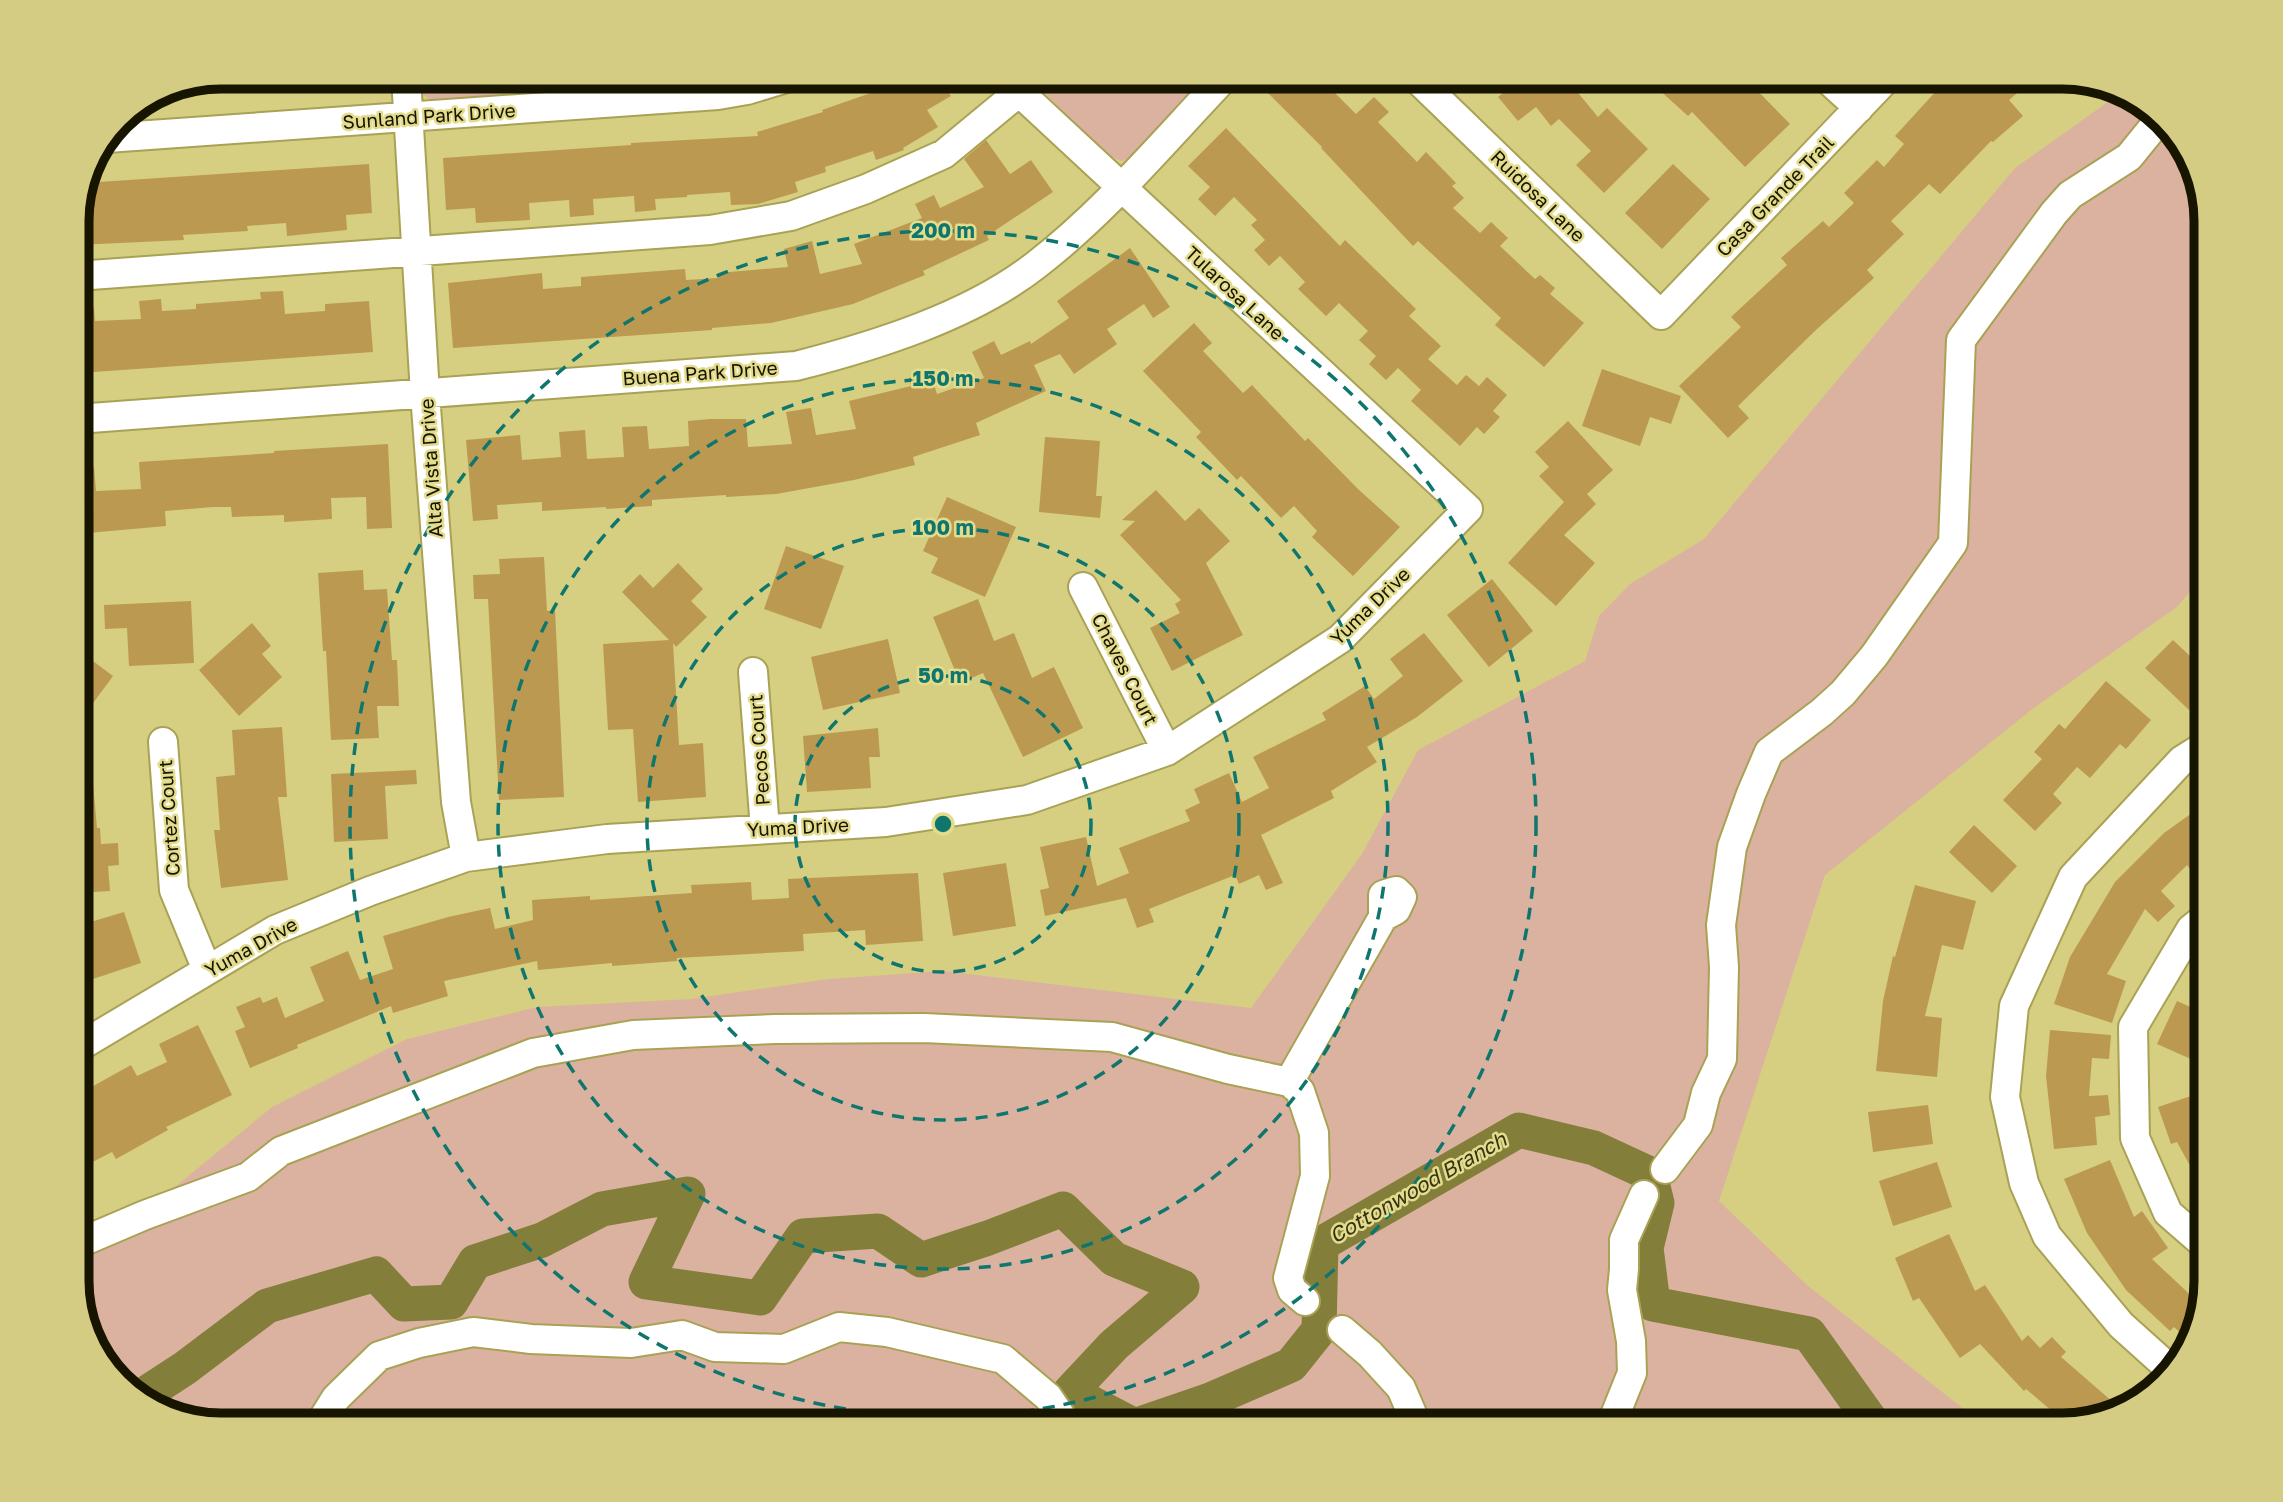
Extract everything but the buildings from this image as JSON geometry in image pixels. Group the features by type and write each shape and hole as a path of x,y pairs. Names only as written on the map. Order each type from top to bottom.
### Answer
{"street":[{"name":"Alta Vista Drive","path":"407,89 425,394 456,802 466,858"},
{"name":"Sunland Park Drive","path":"120,137 718,95 750,89"},
{"path":"90,275 710,230 791,216 866,190 944,154 1006,89"},
{"name":"Tularosa Lane","path":"1016,89 1468,509"},
{"name":"Buena Park Drive","path":"90,418 796,366 853,352 916,329 978,301 1034,267 1079,229 1214,89"},
{"name":"Ruidosa Lane","path":"1427,89 1661,315"},
{"path":"1838,89 1858,108"},
{"name":"Casa Grande Trail","path":"1661,315 1876,89"},
{"path":"1665,1169 1698,1125 1706,1093 1722,1059 1724,967 1721,925 1732,847 1769,752 1843,693 1874,656 1953,543 1961,340 2053,213 2070,195 2129,157 2154,127"},
{"name":"Yuma Drive","path":"90,1040 275,930 370,891 466,858 607,839 886,822 1027,800 1167,751 1340,639 1468,509"},
{"name":"Chaves Court","path":"1083,587 1167,751"},
{"name":"Pecos Court","path":"753,671 765,829"},
{"name":"Cortez Court","path":"163,742 174,890 207,970"},
{"path":"2164,1364 2121,1325 2047,1236 2024,1183 2004,1097 2014,1006 2073,877 2182,760 2194,752"},
{"path":"1289,1082 1383,917"},
{"path":"2194,927 2133,1027 2134,1138 2168,1213 2194,1236"},
{"path":"90,1238 248,1177 281,1152 533,1053 633,1035 775,1029 924,1028 1112,1037 1228,1069 1289,1082 1300,1091 1314,1133 1315,1176 1288,1278 1292,1290 1305,1301"},
{"path":"1616,1413 1632,1373 1631,1341 1622,1290 1624,1240 1644,1195"},
{"path":"327,1413 336,1398 379,1356 419,1343 473,1332 531,1339 631,1343 682,1335 715,1347 784,1349 839,1327 887,1332 1003,1359 1048,1397 1059,1413"},
{"path":"1342,1330 1370,1354 1401,1388 1412,1413"}],"shaded area":[{"path":"419,89 627,89 431,101"},
{"path":"1041,89 1197,89 1138,155 1121,161 1106,154"},
{"path":"2112,99 2128,107 2161,134 2187,179 2194,222 2194,587 2177,607 2035,707 1825,875 1719,1201 1807,1285 1969,1413 222,1413 204,1412 163,1399 128,1374 107,1347 99,1331 90,1298 90,1238 147,1210 272,1107 407,1039 537,1007 691,999 828,979 943,971 1251,1008 1362,854 1418,750 1585,661 1599,616 1630,584 1704,539 2015,168"}],"waterway":[{"name":"Cottonwood Branch","path":"1172,1413 1210,1400 1291,1365 1319,1330 1321,1244 1519,1130 1594,1148 1650,1174 1657,1203 1646,1248 1653,1304 1809,1334 1865,1413"},
{"name":"Cottonwood Branch","path":"150,1391 267,1306 376,1274 404,1304 451,1302 475,1262 542,1240 602,1209 688,1194 646,1282 760,1298 803,1236 878,1231 921,1260 1063,1209 1114,1259 1182,1287 1114,1345 1070,1392 1110,1413"}]}
